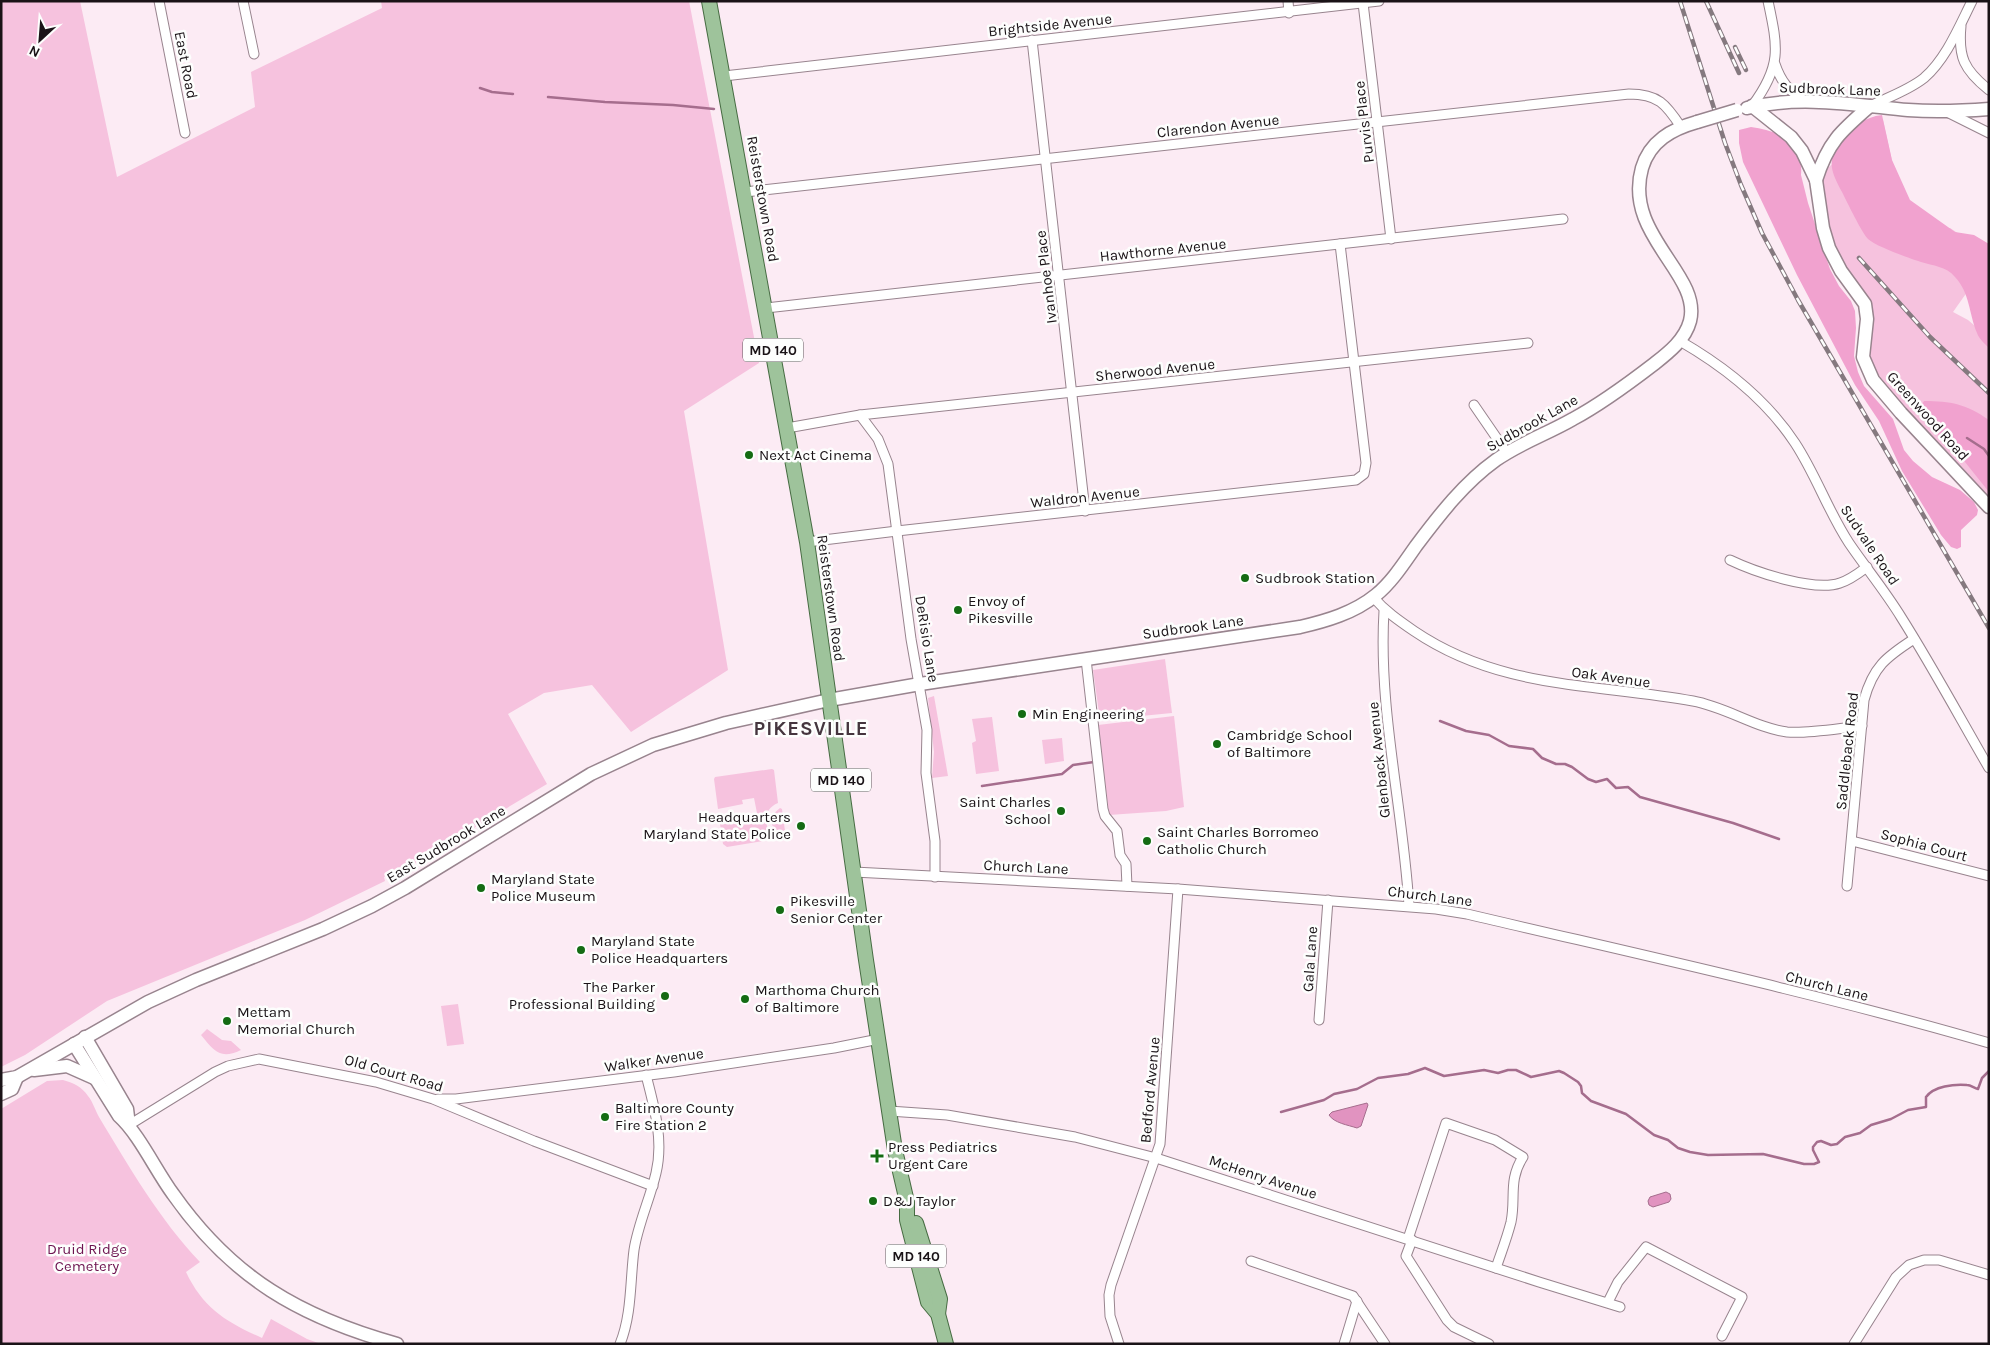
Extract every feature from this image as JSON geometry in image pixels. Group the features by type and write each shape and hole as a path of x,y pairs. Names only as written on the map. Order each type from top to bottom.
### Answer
{"main road":[{"name":"Reisterstown Road","path":"709,1 807,542 889,1111 895,1150 907,1202 907,1220 928,1302 938,1314 946,1344"}],"street":[{"name":"East Road","path":"159,1 185,133"},
{"path":"243,1 254,54"},
{"path":"1288,1 1289,12"},
{"name":"Brightside Avenue","path":"724,76 1379,1"},
{"path":"1752,106 1765,89 1775,64 1776,45 1768,1"},
{"path":"1816,180 1824,157 1835,138 1870,106 1912,86 1924,78 1944,52 1972,1"},
{"name":"Purvis Place","path":"1363,3 1391,239"},
{"path":"1961,23 1959,45 1961,57 1974,76 1989,90"},
{"name":"Ivanhoe Place","path":"1032,40 1085,511"},
{"path":"1775,64 1784,84 1792,93 1805,102"},
{"name":"Clarendon Avenue","path":"745,192 1643,94 1661,101 1670,109 1681,127"},
{"name":"Sudbrook Lane","path":"829,700 920,684 1300,627 1336,617 1373,598 1387,585 1438,517 1461,490 1507,453 1597,405 1643,372 1680,341 1690,322 1689,301 1678,276 1646,224 1639,196 1641,172 1649,153 1663,136 1697,122 1752,106 1775,102 1805,102 1944,111 1989,109"},
{"name":"Greenwood Road","path":"1752,106 1791,137 1802,151 1816,180 1823,228 1829,248 1841,271 1865,304 1867,319 1863,356 1874,380 1901,414 1989,507"},
{"path":"1944,111 1989,133"},
{"name":"Hawthorne Avenue","path":"766,308 1563,219"},
{"path":"1340,244 1354,362"},
{"name":"Sudvale Road","path":"1680,341 1725,369 1760,400 1795,443 1845,537 1903,619 1989,768"},
{"name":"Sherwood Avenue","path":"787,428 860,415 1528,343"},
{"name":"Waldron Avenue","path":"807,542 1350,482 1364,474 1366,463 1354,362"},
{"path":"1474,405 1507,453"},
{"name":"DeRisio Lane","path":"860,415 884,450 911,639 927,730 926,773 935,841 936,876"},
{"path":"1730,560 1746,568 1809,585 1840,583 1867,568"},
{"name":"Oak Avenue","path":"1373,598 1384,610 1443,649 1502,672 1563,684 1694,702 1728,711 1771,728 1787,732 1862,726"},
{"name":"Glenback Avenue","path":"1384,610 1383,663 1387,715 1409,906"},
{"name":"Saddleback Road","path":"1847,886 1864,700 1873,674 1890,655 1914,640"},
{"path":"1086,659 1103,809 1105,816 1117,831 1120,855 1126,864 1127,886"},
{"name":"East Sudbrook Lane","path":"86,1037 156,998 323,929 372,906 405,888 574,784 625,757 667,740 726,723 829,700"},
{"name":"Sophia Court","path":"1852,841 1989,876"},
{"name":"Church Lane","path":"854,872 1178,889 1409,906 1467,914 1919,1023 1989,1043"},
{"name":"Bedford Avenue","path":"1119,1344 1110,1316 1109,1296 1111,1285 1156,1158 1162,1120 1178,889"},
{"name":"Gala Lane","path":"1319,1020 1328,900"},
{"path":"1,1094 12,1089 22,1074 86,1037 127,1109 129,1125"},
{"name":"Walker Avenue","path":"433,1099 456,1099 646,1075 797,1054 879,1039"},
{"path":"74,1044 119,1116 129,1125 150,1161 190,1218 216,1246 248,1275 280,1296 318,1317 345,1328 396,1344"},
{"name":"Old Court Road","path":"129,1125 215,1072 228,1066 259,1059 353,1076 433,1099 534,1141 653,1186"},
{"path":"1,1080 58,1066 67,1066 96,1079"},
{"path":"620,1344 629,1312 634,1247 653,1186 659,1158 656,1119 646,1075"},
{"name":"McHenry Avenue","path":"889,1111 946,1115 1075,1137 1156,1158 1620,1306"},
{"path":"1489,1344 1454,1327 1447,1320 1406,1256 1446,1123 1495,1140 1523,1157 1517,1166 1514,1176 1511,1220 1496,1268"},
{"path":"1608,1302 1618,1282 1646,1247 1742,1297 1722,1336"},
{"path":"1854,1344 1896,1277 1909,1265 1924,1260 1939,1260 1989,1275"},
{"path":"1251,1261 1353,1296 1385,1344"},
{"path":"1344,1344 1357,1301"}],"green space":[{"path":"1,1 80,1 117,177 255,107 251,72 382,8 381,1 689,1 759,363 684,411 728,670 631,732 592,685 544,693 508,714 547,784 400,872 398,869 384,877 385,881 305,920 107,1001 25,1055 1,1067"},
{"path":"1883,120 1894,170 1895,238 1950,228 1989,254 1989,261 1953,312 1968,320 1989,338 1989,499 1905,410 1877,377 1869,356 1872,310 1870,302 1833,247 1824,206 1822,173"},
{"path":"1165,659 1172,713 1100,720 1093,670"},
{"path":"934,696 948,776 932,778 934,752 928,698"},
{"path":"1174,716 1184,807 1166,811 1109,815 1098,725"},
{"path":"992,717 999,771 976,774 972,743 976,741 972,719"},
{"path":"1062,738 1064,761 1045,764 1042,740"},
{"path":"774,770 778,803 767,814 766,822 769,831 763,841 727,847 723,844 719,817 743,813 744,816 757,813 754,798 742,800 743,804 718,809 715,777"},
{"path":"780,808 782,809 784,833 779,833 772,825 772,815"},
{"path":"458,1004 464,1044 447,1046 441,1006"},
{"path":"207,1029 222,1040 231,1041 241,1050 228,1054 218,1052 201,1035"},
{"name":"Druid Ridge Cemetery","path":"63,1080 77,1086 86,1093 110,1136 158,1211 200,1262 186,1272 193,1285 208,1304 227,1320 262,1338 271,1319 307,1339 321,1344 1,1344 1,1109 47,1081"}],"shaded area":[{"path":"1882,115 1892,160 1910,200 1955,232 1974,235 1989,244 1989,348 1978,335 1964,290 1955,277 1943,268 1893,252 1868,239 1858,224 1835,178 1832,160 1836,147 1841,140 1859,123"},
{"path":"1751,127 1771,131 1779,135 1794,147 1798,154 1808,203 1830,269 1839,286 1851,301 1855,311 1854,356 1864,386 1893,419 1904,450 1913,461 1932,477 1960,490 1974,502 1978,510 1977,515 1961,530 1961,547 1957,549 1951,547 1941,535 1902,471 1879,421 1855,385 1797,275 1743,162 1739,143 1739,130"},
{"path":"1924,401 1958,404 1973,410 1989,420 1989,492 1961,457 1920,417 1918,410"},
{"path":"1367,1103 1361,1126 1357,1128 1338,1122 1329,1115 1332,1112"},
{"path":"1666,1192 1670,1194 1671,1199 1669,1202 1653,1207 1649,1205 1650,1197"}],"waterway":[{"path":"480,88 492,92 513,94"},
{"path":"548,97 714,109"},
{"path":"1967,438 1984,449 1989,456"},
{"path":"1440,721 1466,731 1489,735 1509,746 1533,749 1542,758 1556,764 1565,764 1572,767 1588,779 1596,782 1607,779 1616,788 1628,787 1640,797 1733,823 1779,839"},
{"path":"982,786 1062,774 1073,765 1094,762"},
{"path":"1281,1112 1324,1100 1334,1094 1357,1089 1378,1078 1408,1074 1425,1068 1444,1076 1484,1070 1498,1073 1516,1070 1531,1077 1559,1071 1578,1082 1582,1093 1591,1101 1626,1114 1654,1135 1668,1140 1678,1148 1708,1155 1763,1154 1804,1164 1814,1164 1819,1162 1813,1150 1817,1142 1821,1141 1831,1145 1837,1144 1845,1137 1860,1133 1871,1125 1891,1119 1908,1110 1926,1107 1926,1097 1939,1088 1950,1085 1970,1085 1978,1089 1982,1078 1989,1071"}],"railway":[{"path":"1680,1 1725,143 1762,233 1798,300 1989,628"},
{"path":"1706,1 1739,73"},
{"path":"1735,47 1746,70"},
{"path":"1859,258 1930,337 1989,393"}],"place":[{"name":"Next Act Cinema","path":"749,455"},
{"name":"Sudbrook Station","path":"1245,578"},
{"name":"Envoy of Pikesville","path":"958,610"},
{"name":"Min Engineering","path":"1022,714"},
{"name":"Cambridge School of Baltimore","path":"1217,744"},
{"name":"Saint Charles School","path":"1061,811"},
{"name":"Headquarters Maryland State Police","path":"801,826"},
{"name":"Saint Charles Borromeo Catholic Church","path":"1147,841"},
{"name":"Maryland State Police Museum","path":"481,888"},
{"name":"Pikesville Senior Center","path":"780,910"},
{"name":"Maryland State Police Headquarters","path":"581,950"},
{"name":"The Parker Professional Building","path":"665,996"},
{"name":"Marthoma Church of Baltimore","path":"745,999"},
{"name":"Mettam Memorial Church","path":"227,1021"},
{"name":"Baltimore County Fire Station 2","path":"605,1117"},
{"name":"Press Pediatrics Urgent Care","path":"877,1156"},
{"name":"D&J Taylor","path":"873,1201"}],"district":[{"name":"PIKESVILLE","path":"811,728"}]}
